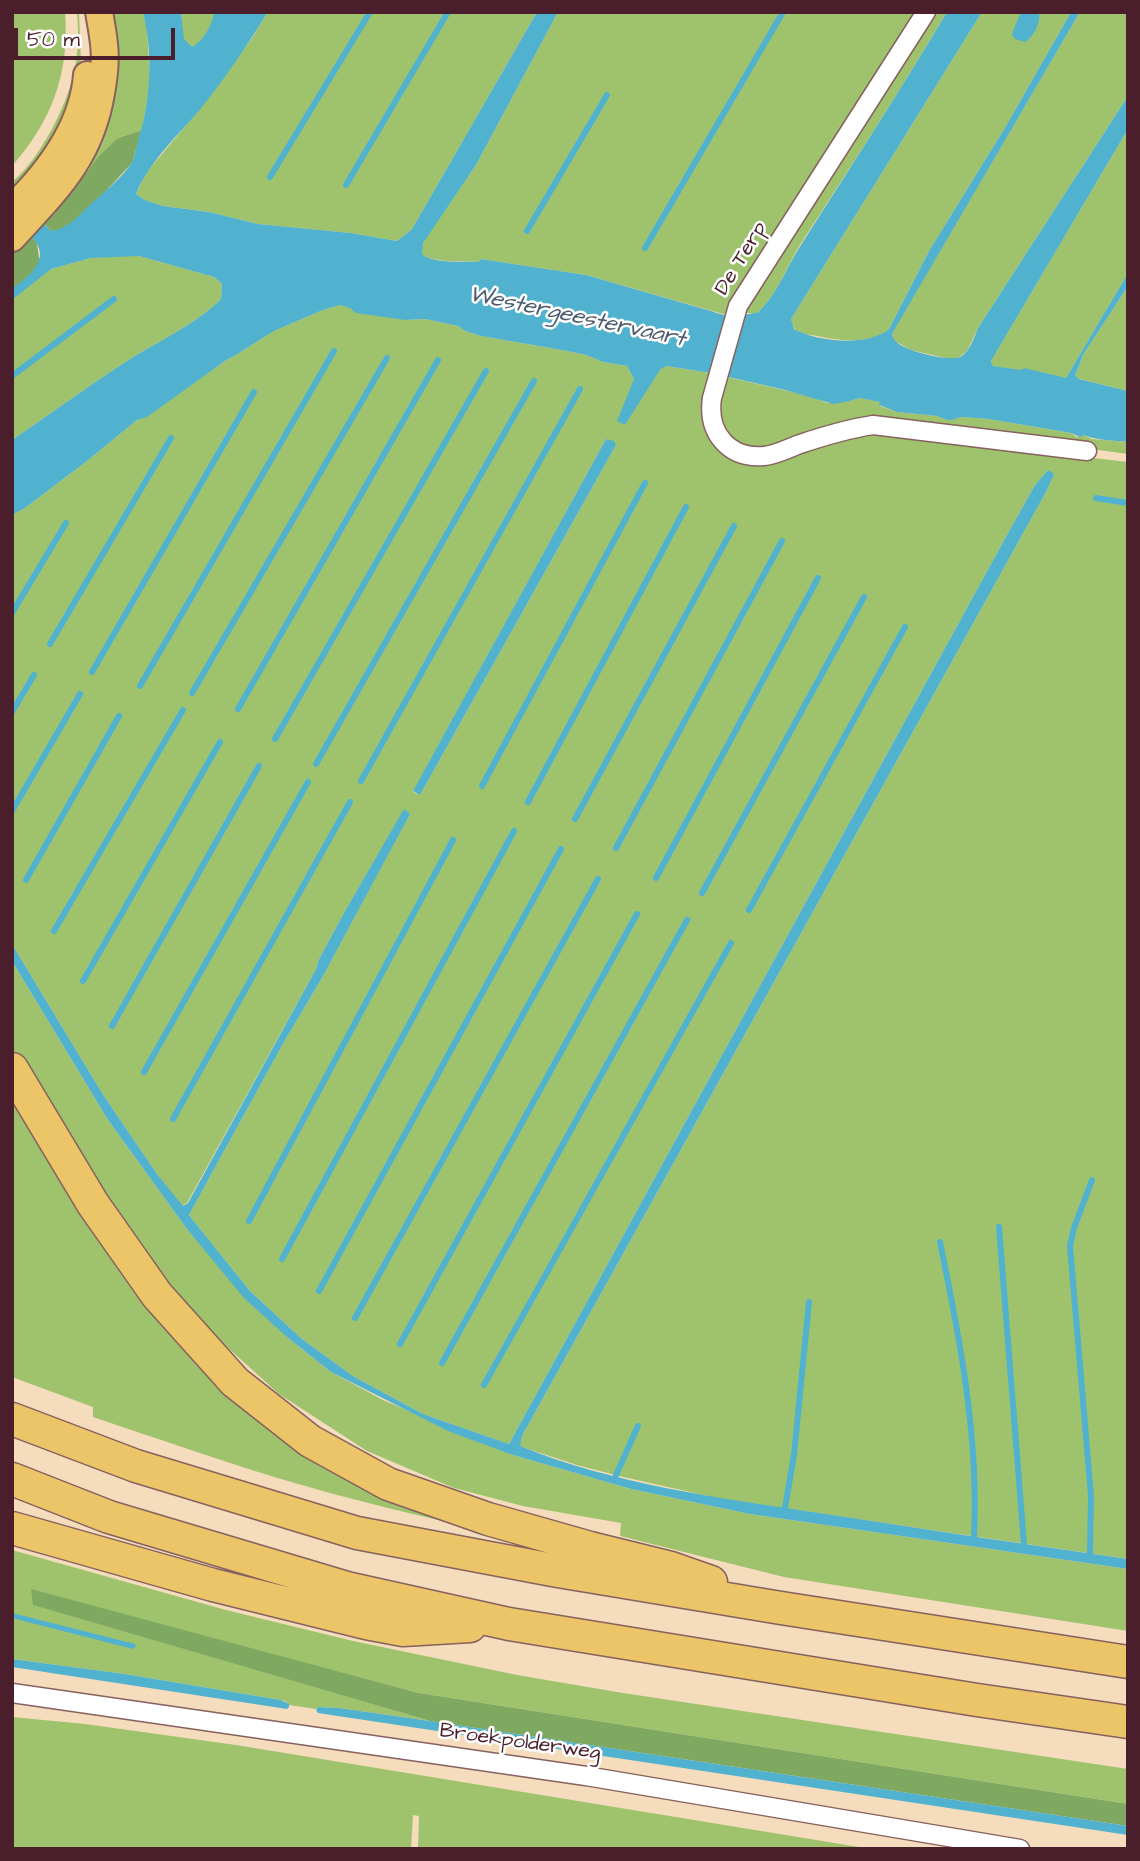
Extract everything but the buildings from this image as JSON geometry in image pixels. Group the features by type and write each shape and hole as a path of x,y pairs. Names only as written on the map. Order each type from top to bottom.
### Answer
{"highway":[{"path":"12,1069 93,1204 157,1295 235,1382 310,1441 388,1484 488,1519 671,1568 781,1608"},
{"path":"12,1419 136,1466 357,1533 558,1571 1128,1662"},
{"path":"12,1479 109,1517 334,1584 509,1624 1128,1722"},
{"path":"12,1528 213,1585 378,1626 403,1630 509,1624"}],"main road":[{"path":"12,238 29,200 78,114 86,80 86,12"},
{"path":"29,200 78,160 96,121 104,78 104,46 99,12"}],"street":[{"name":"De Terp","path":"926,12 738,306 712,398 710,410 713,429 726,446 738,452 765,456 847,429 873,425 1087,452"},
{"name":"Broekpolderweg","path":"12,1693 586,1776 1020,1849"}],"green space":[{"path":"12,12 65,12 66,34 61,75 48,113 12,166"},
{"path":"77,12 81,64 67,120 12,198 12,182 44,143 70,86 78,44"},
{"path":"111,12 143,12 147,28 150,84 142,130 118,138 83,175 106,125 113,99 116,64"},
{"path":"181,12 215,14 203,37 192,47 183,39"},
{"path":"268,12 537,12 412,229 397,241 351,233 258,224 209,212 163,206 136,194 146,173 203,105"},
{"path":"558,12 921,12 730,316 586,275 481,259 478,262 438,260 421,253 426,237 476,165"},
{"path":"932,12 947,12 800,245 770,299 757,313 746,313 742,316 747,300"},
{"path":"982,12 1071,12 1006,126 929,251 889,329 864,340 826,338 796,330 791,319"},
{"path":"1080,12 1128,12 1128,96 978,328 967,351 958,358 949,359 911,350 895,341 893,331"},
{"path":"1128,129 1128,273 1066,378 992,366 991,358"},
{"path":"142,130 132,163 68,226 51,231 44,224 100,155 118,138"},
{"path":"31,236 37,243 39,258 51,269 12,300 12,253"},
{"path":"139,256 214,277 222,284 221,299 188,325 112,371 12,440 12,300 51,269 91,258"},
{"path":"1128,286 1128,391 1076,378 1083,355"},
{"path":"340,305 405,320 425,319 458,326 481,336 567,351 627,366 634,379 624,425 660,370 666,366 711,373 705,399 735,456 857,431 1128,462 1128,1559 721,1499 577,1465 519,1446 522,1436 1046,492 1054,475 1048,470 1035,485 1008,533 509,1444 423,1414 353,1376 302,1339 250,1291 189,1215 322,978 410,813 377,856 345,911 187,1203 182,1206 157,1174 102,1093 12,944 12,515 87,461 137,420 147,416 225,361 274,331","holes":["606,439 616,445 420,795 413,792"]},
{"path":"723,376 809,396 827,403 860,398 881,402 880,406 897,412 937,416 947,420 961,417 989,419 1071,433 1077,437 1084,435 1092,439 1128,442 1128,454 923,426 756,450 735,445 716,420"},
{"path":"12,961 108,1120 187,1229 288,1338 331,1372 383,1400 513,1455 631,1489 750,1514 1128,1569 1128,1631 784,1577 620,1536 621,1523 523,1506 454,1488 367,1451 279,1394 216,1337 165,1281 108,1199 12,1049"},
{"path":"12,1099 210,1375 498,1533 362,1501 234,1464 93,1417 93,1407 12,1377"},
{"path":"12,1550 226,1610 353,1641 517,1675 1128,1769 1128,1804 419,1693 32,1590 34,1605 430,1721 339,1708 316,1709 289,1705 281,1700 125,1674 12,1659"},
{"path":"31,1589 419,1693 1128,1804 1128,1826 430,1721 33,1605"},
{"path":"12,1717 85,1724 236,1745 871,1849 418,1849 419,1816 413,1815 411,1849 12,1849"}],"water":[{"name":"Westergeestervaart","path":"143,12 181,12 184,39 192,47 207,32 214,12 268,12 211,96 149,170 136,194 163,206 209,212 258,224 351,233 397,241 412,229 537,12 558,12 476,165 423,243 422,254 440,261 478,262 481,259 586,275 722,314 740,316 757,313 770,299 947,12 982,12 791,319 794,329 816,337 842,341 869,338 889,329 929,251 1006,126 1071,12 1080,12 893,336 896,342 924,354 954,358 966,352 978,328 1128,96 1128,129 991,361 993,366 1021,370 1024,368 1066,378 1128,273 1128,286 1083,355 1075,376 1128,391 1128,442 1084,435 1080,437 1071,433 989,419 961,417 947,420 937,416 897,412 879,405 880,402 860,398 833,404 711,373 666,366 660,370 625,425 617,421 634,379 627,366 567,351 481,336 458,326 425,319 405,320 356,313 340,305 274,331 225,361 147,417 137,420 87,461 12,515 12,440 112,371 188,325 221,299 222,284 214,277 139,256 91,258 51,269 12,300 12,289 32,272 39,259 40,252 31,236 44,224 51,231 63,228 119,178 132,162 148,93 149,60"},
{"path":"1021,12 1039,12 1036,29 1025,42 1012,35"},
{"path":"606,439 614,441 616,445 420,795 413,791"},
{"path":"1048,470 1054,475 1046,492 522,1436 520,1446 592,1470 667,1488 743,1502 1128,1559 1128,1569 750,1514 631,1489 513,1455 448,1431 331,1372 244,1298 187,1229 108,1120 12,961 12,944 102,1093 157,1174 183,1206 188,1203 345,911 404,809 410,814 189,1215 250,1291 302,1339 353,1376 423,1414 509,1444 1008,533 1035,485"},
{"path":"12,1613 136,1646 133,1649 12,1618"},
{"path":"12,1659 125,1674 281,1700 289,1704 289,1707 287,1709 12,1667"},
{"path":"318,1707 430,1721 1128,1826 1128,1835 318,1713"}],"waterway":[{"path":"270,177 370,12"},
{"path":"346,185 448,12"},
{"path":"645,248 783,12"},
{"path":"527,231 607,95"},
{"path":"12,376 114,299"},
{"path":"140,686 334,351"},
{"path":"192,693 387,358"},
{"path":"238,709 438,360"},
{"path":"275,739 486,371"},
{"path":"316,764 534,381"},
{"path":"361,781 580,389"},
{"path":"92,672 254,392"},
{"path":"50,644 171,438"},
{"path":"482,786 645,483"},
{"path":"1096,498 1128,503"},
{"path":"528,802 686,507"},
{"path":"12,613 66,523"},
{"path":"575,819 734,526"},
{"path":"616,848 782,541"},
{"path":"656,878 818,578"},
{"path":"702,893 864,597"},
{"path":"749,910 905,627"},
{"path":"12,712 34,675"},
{"path":"12,811 80,694"},
{"path":"54,931 183,710"},
{"path":"26,880 119,716"},
{"path":"83,981 220,742"},
{"path":"112,1026 259,766"},
{"path":"144,1072 308,782"},
{"path":"173,1119 350,802"},
{"path":"282,1259 514,831"},
{"path":"249,1221 453,840"},
{"path":"319,1291 561,849"},
{"path":"355,1318 598,879"},
{"path":"400,1344 637,914"},
{"path":"442,1363 687,920"},
{"path":"484,1385 731,943"},
{"path":"1090,1554 1091,1496 1070,1246 1092,1180"},
{"path":"999,1227 1024,1544"},
{"path":"940,1242 961,1352 971,1426 974,1537"},
{"path":"785,1508 794,1455 809,1302"},
{"path":"616,1475 638,1426"}]}
